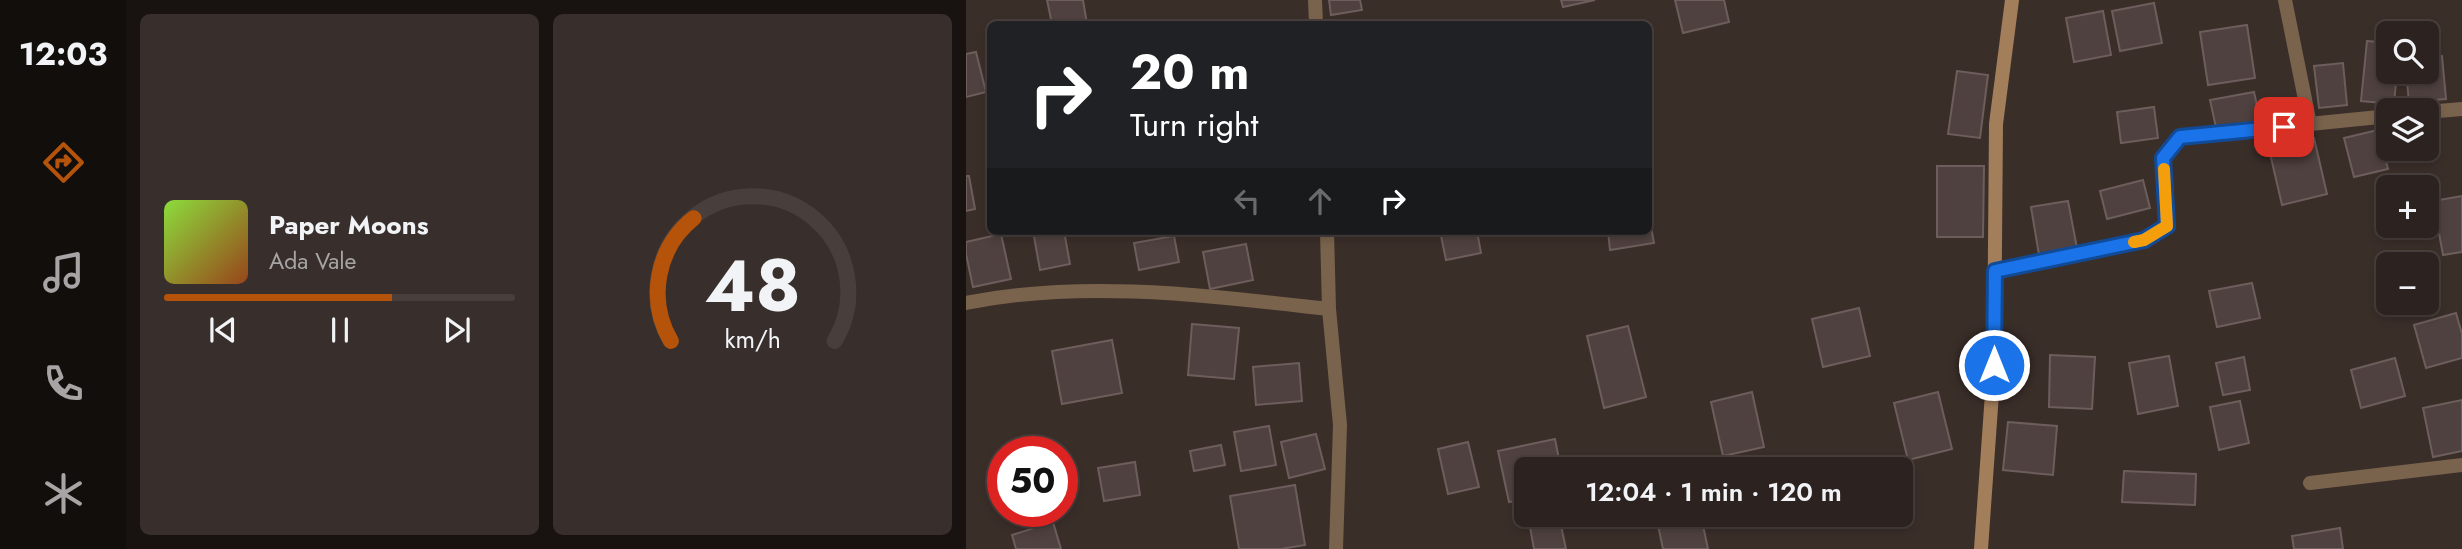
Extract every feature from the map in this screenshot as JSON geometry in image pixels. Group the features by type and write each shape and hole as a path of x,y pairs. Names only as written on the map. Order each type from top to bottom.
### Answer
{"main road":[{"path":"1981,549 1994,365 1996,124 2012,0"}],"street":[{"path":"1315,0 1316,21"},
{"path":"2285,0 2310,124"},
{"path":"2439,112 2462,109"},
{"path":"1995,271 2144,240 2167,226 2163,158 2180,137 2376,117"},
{"path":"1327,235 1329,309 1340,425 1336,549"},
{"path":"966,303 1065,291 1235,299 1329,309"},
{"path":"2310,483 2462,465"}],"building":[{"path":"1047,0 1083,0 1086,21 1051,21"},
{"path":"1329,0 1360,0 1362,10 1331,15"},
{"path":"1561,0 1595,0 1563,7"},
{"path":"1675,0 1724,0 1729,22 1683,33"},
{"path":"2154,3 2162,43 2120,51 2112,11"},
{"path":"2103,11 2111,55 2074,62 2066,18"},
{"path":"2247,25 2255,78 2208,85 2200,32"},
{"path":"2367,41 2376,42 2376,84 2396,84 2395,98 2376,98 2376,102 2361,101"},
{"path":"976,52 986,92 966,97 966,54"},
{"path":"2439,56 2442,56 2446,99 2409,98 2407,84 2439,84"},
{"path":"2343,63 2347,105 2319,108 2314,66"},
{"path":"1957,71 1988,75 1980,138 1948,134"},
{"path":"2254,92 2261,123 2217,132 2210,100"},
{"path":"2154,107 2158,138 2121,143 2117,112"},
{"path":"2376,130 2376,161 2386,161 2388,169 2354,177 2344,138"},
{"path":"2314,138 2327,194 2282,205 2269,149"},
{"path":"1937,166 1984,166 1983,237 1937,237"},
{"path":"966,176 969,176 975,209 966,211"},
{"path":"2143,180 2150,208 2107,219 2100,191"},
{"path":"2462,196 2462,252 2443,255 2439,233 2439,200"},
{"path":"2068,201 2077,248 2039,255 2031,207"},
{"path":"1652,232 1654,243 1610,250 1608,235 1652,235"},
{"path":"1001,235 1011,279 973,287 966,242"},
{"path":"1034,235 1065,235 1070,264 1040,270"},
{"path":"1441,235 1478,235 1481,253 1446,260"},
{"path":"1174,236 1179,262 1139,270 1134,243"},
{"path":"1246,244 1253,280 1210,289 1203,252"},
{"path":"2252,283 2260,318 2217,327 2209,291"},
{"path":"1859,308 1870,356 1823,367 1812,319"},
{"path":"2456,313 2462,334 2462,358 2426,368 2414,325"},
{"path":"1192,324 1239,328 1234,379 1188,375"},
{"path":"1628,326 1646,397 1604,408 1587,336"},
{"path":"1112,340 1122,393 1062,404 1052,351"},
{"path":"2050,355 2095,357 2092,409 2049,407"},
{"path":"2169,356 2178,406 2138,414 2129,363"},
{"path":"2244,357 2250,390 2223,395 2216,363"},
{"path":"2395,358 2405,396 2361,408 2351,370"},
{"path":"1299,363 1302,401 1256,405 1253,367"},
{"path":"1752,392 1764,447 1723,456 1711,402"},
{"path":"1938,392 1952,449 1913,459 1907,457 1894,403"},
{"path":"2462,400 2462,451 2433,457 2423,408"},
{"path":"2240,401 2249,443 2219,450 2210,407"},
{"path":"2008,422 2057,426 2053,475 2003,470"},
{"path":"1269,426 1276,465 1241,471 1234,432"},
{"path":"1316,434 1325,469 1289,478 1281,442"},
{"path":"1555,439 1559,457 1514,457 1514,501 1509,502 1498,451"},
{"path":"1468,442 1479,487 1448,494 1438,449"},
{"path":"1221,445 1225,465 1194,471 1190,451"},
{"path":"1135,462 1140,495 1104,501 1098,468"},
{"path":"2124,471 2196,474 2195,505 2122,502"},
{"path":"1295,485 1305,545 1281,549 1239,549 1230,496"},
{"path":"1037,527 1054,527 1061,549 1016,549 1012,535"},
{"path":"1530,527 1561,527 1566,549 1534,549"},
{"path":"1658,527 1703,527 1708,549 1663,549"},
{"path":"2340,528 2343,549 2294,549 2292,536"}],"slow traffic":[{"path":"2134,242 2144,240 2167,226 2164,169"}],"route":[{"path":"1994,365 1995,271 2144,240 2167,226 2163,158 2180,137 2284,127"}]}
